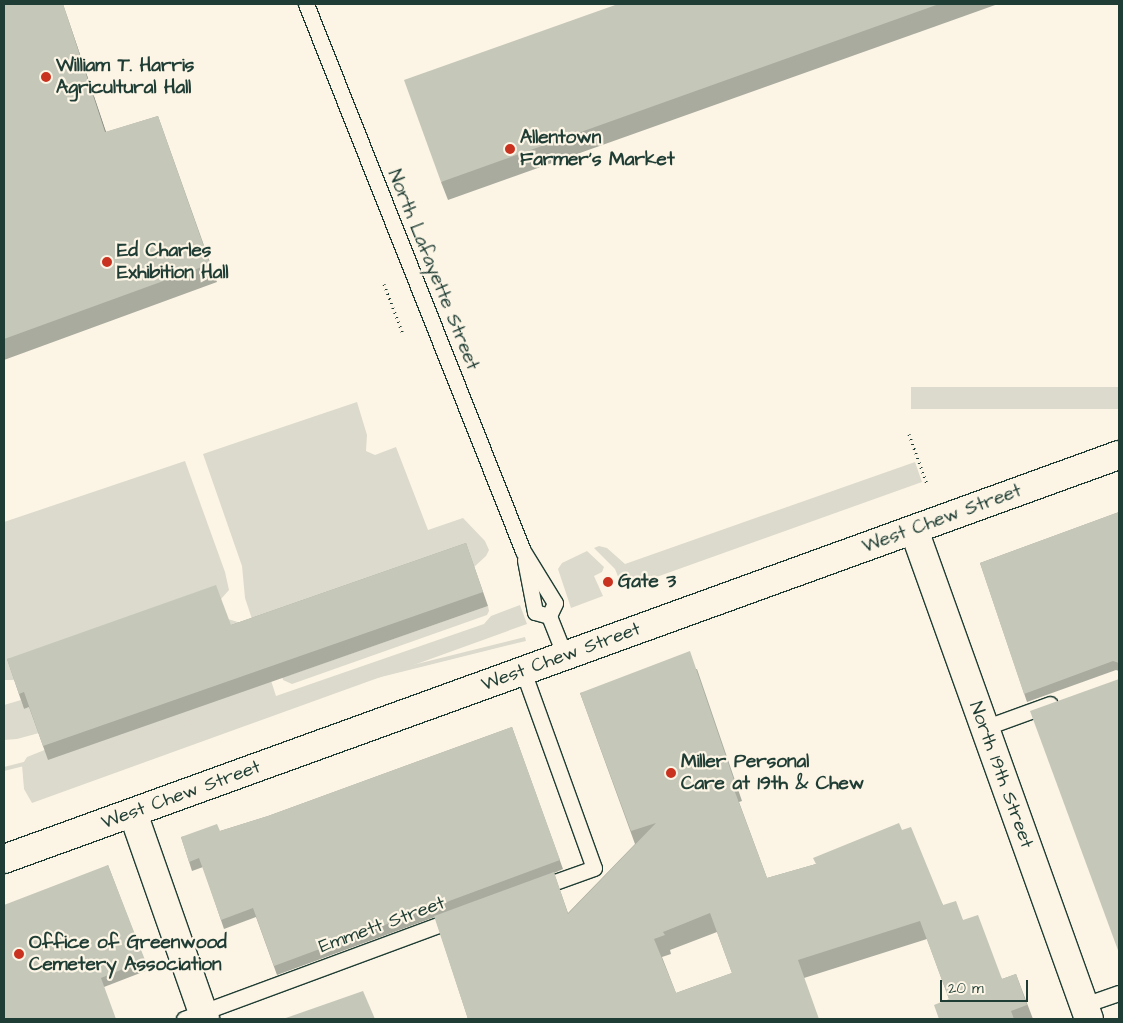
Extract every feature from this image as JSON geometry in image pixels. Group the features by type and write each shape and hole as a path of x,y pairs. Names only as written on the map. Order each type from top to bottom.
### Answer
{"street":[{"name":"West Chew Street","path":"4,859 1119,455"},
{"name":"North 19th Street","path":"914,530 1087,1012"},
{"path":"133,813 197,1017"}],"lane":[{"name":"North Lafayette Street","path":"306,4 524,551 535,612 550,616 565,656"},
{"path":"520,895 594,868 524,671"},
{"path":"984,728 1067,698"},
{"name":"Emmett Street","path":"197,1017 473,912"},
{"path":"1087,1012 1119,993"}],"path":[{"path":"384,284 403,334"},
{"path":"909,434 927,484"}],"shaded area":[{"path":"911,387 1119,387 1119,409 911,409"},
{"path":"357,402 367,435 366,451 375,455 396,447 428,530 463,518 485,541 489,550 486,556 474,567 471,558 259,640 245,598 242,566 203,454"},
{"path":"185,461 225,572 229,590 221,599 14,680 4,680 4,522"},
{"path":"915,462 922,482 623,589 615,569 594,548 599,546 607,548 625,564"},
{"path":"587,551 604,567 602,572 594,576 603,596 571,608 558,569 562,563"},
{"path":"520,605 527,624 32,803 24,789 22,765 27,757 265,662 276,696 484,624 491,616"},
{"path":"488,606 489,611 487,615 292,684 283,680 281,673 290,675"},
{"path":"228,619 241,623 39,733 17,739 4,740 4,705 21,700 24,709"},
{"path":"525,637 526,641 4,771 4,767"}],"building":[{"path":"4,4 63,4 105,132 158,116 210,264 4,339"},
{"name":"Allentown Farmer's Market","path":"618,4 939,4 441,182 404,80"},
{"path":"1119,512 1119,663 1113,661 1024,694 980,563"},
{"path":"466,543 483,592 43,746 24,692 19,694 7,659 216,585 231,625"},
{"path":"690,651 735,783 732,784 767,878 816,864 813,858 899,823 902,830 911,827 943,905 956,901 963,920 978,915 1002,979 1016,974 1027,1005 1011,1011 1014,1019 939,1019 934,1005 949,999 920,921 798,960 819,1019 468,1019 434,916 554,872 568,914 656,823 631,831 580,693","holes":["710,913 732,973 676,993 654,939 665,935 663,932"]},
{"path":"1119,679 1119,953 1030,711"},
{"path":"512,727 560,860 274,966 253,908 221,920 199,858 189,862 181,837 217,824 220,831 268,816"},
{"path":"108,865 145,960 101,978 116,1019 4,1019 4,905"},
{"path":"363,991 375,1019 283,1019"}],"place":[{"name":"William T. Harris Agricultural Hall","path":"46,77"},
{"name":"Allentown Farmer's Market","path":"510,149"},
{"name":"Ed Charles Exhibition Hall","path":"107,262"},
{"name":"Gate 3","path":"608,582"},
{"name":"Miller Personal Care at 19th & Chew","path":"671,773"},
{"name":"Office of Greenwood Cemetery Association","path":"19,954"}]}
